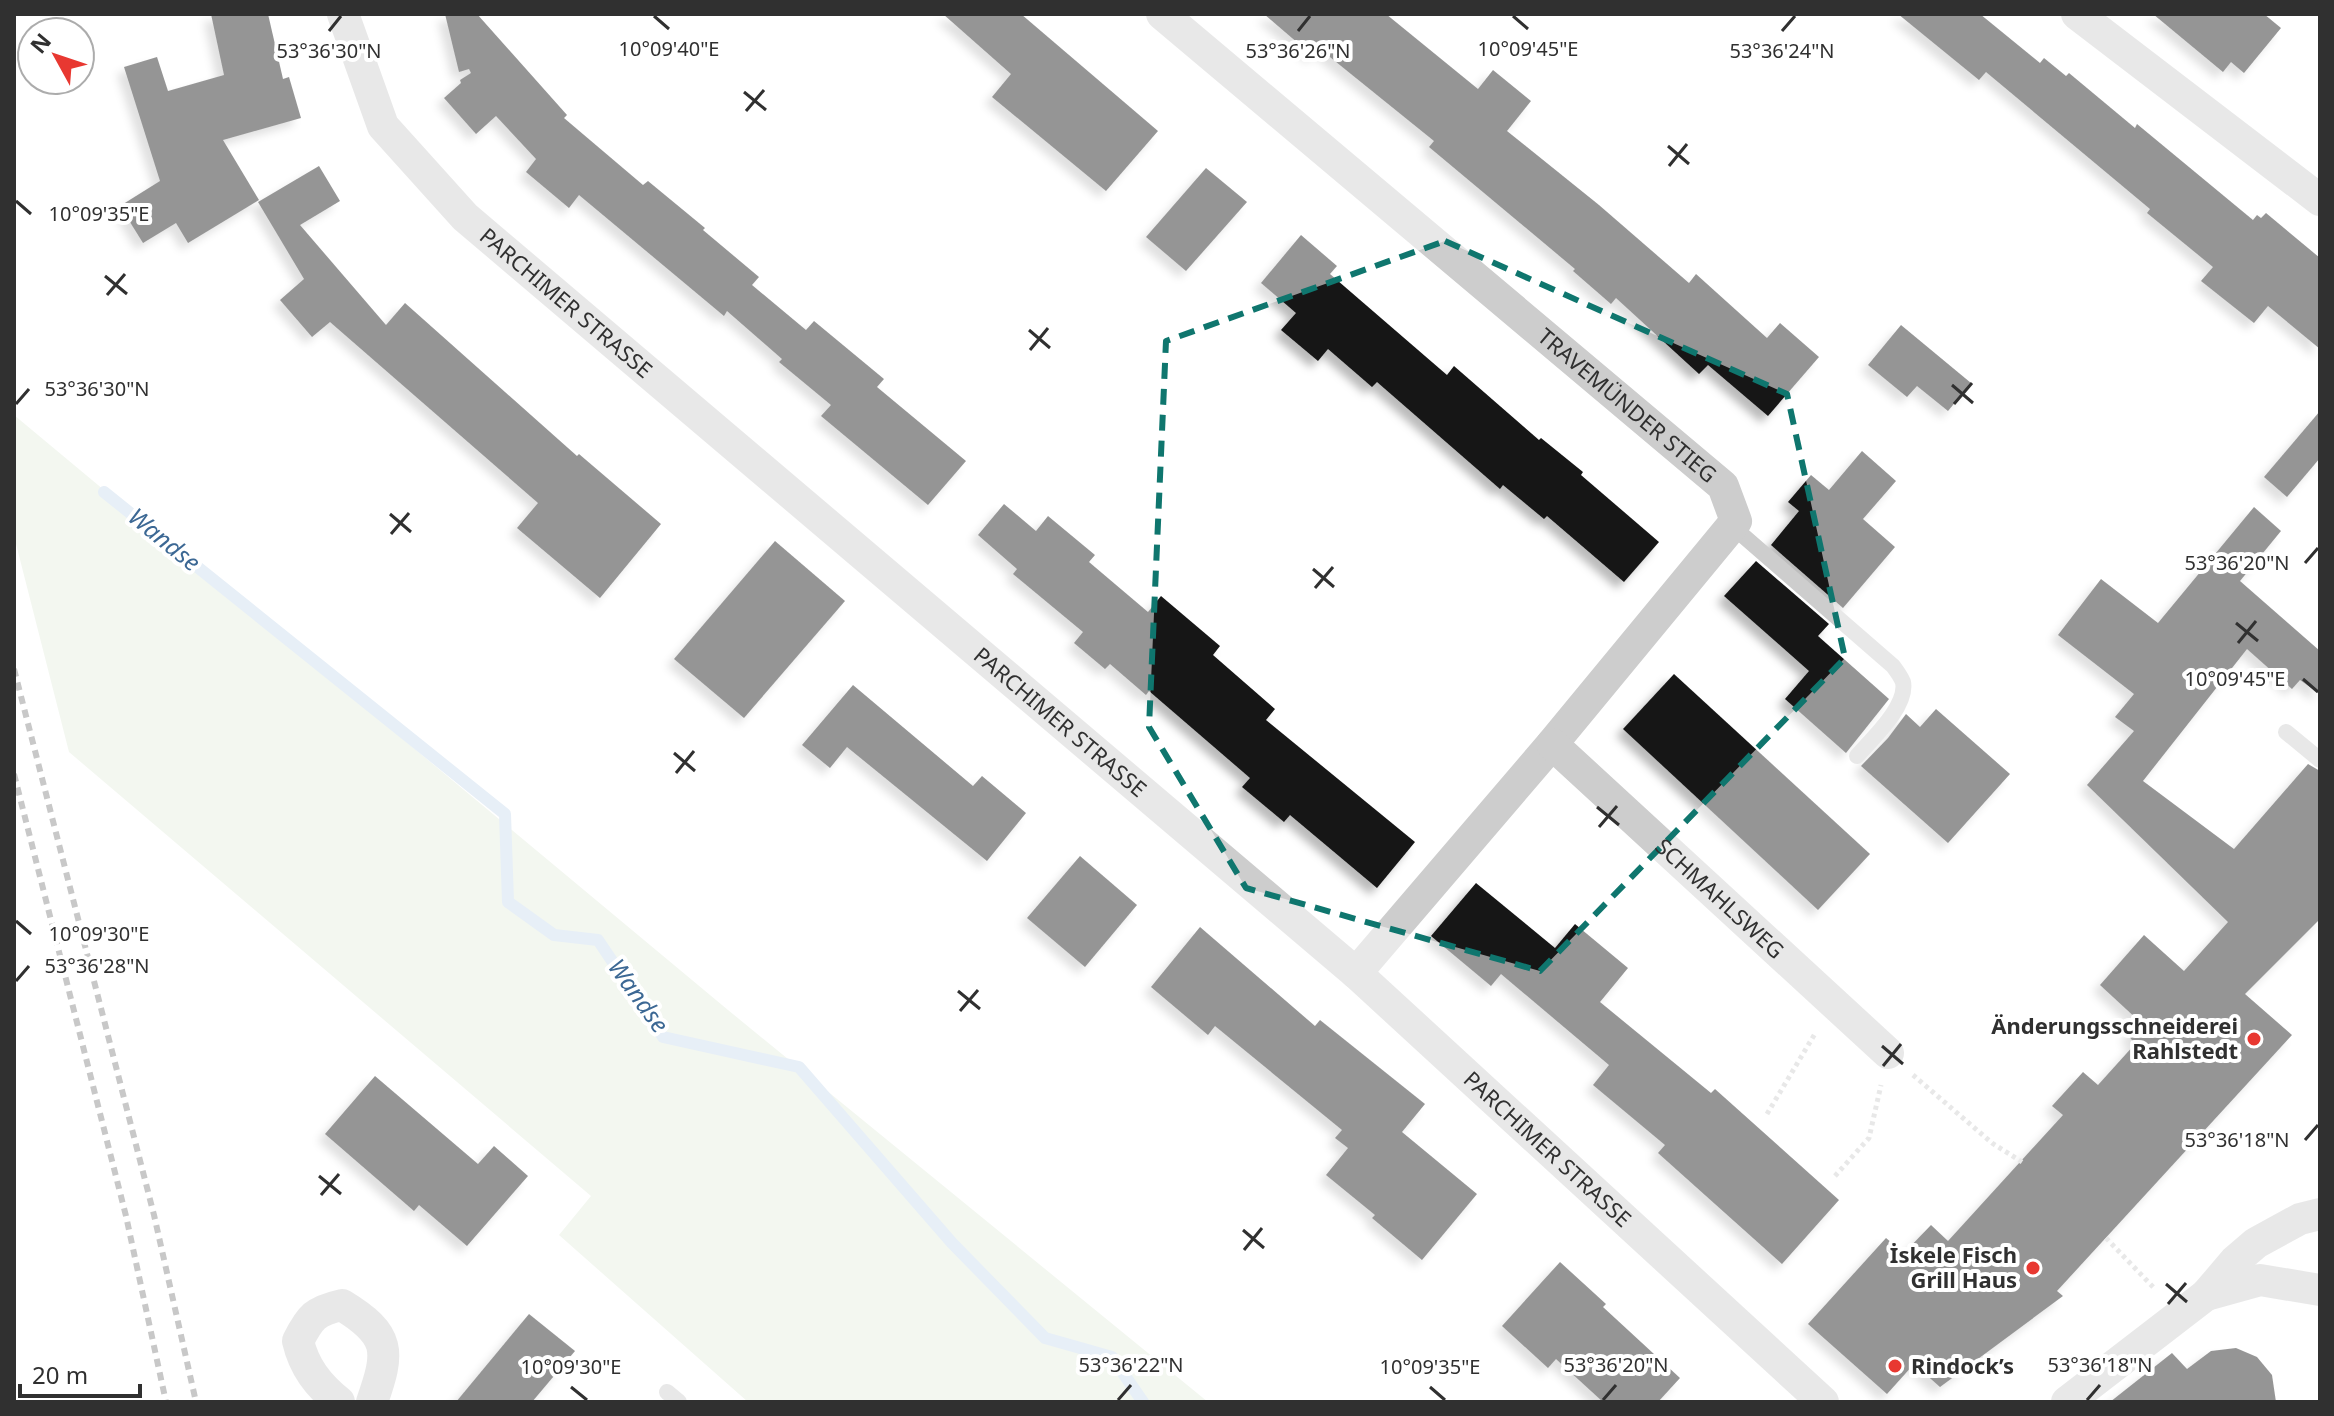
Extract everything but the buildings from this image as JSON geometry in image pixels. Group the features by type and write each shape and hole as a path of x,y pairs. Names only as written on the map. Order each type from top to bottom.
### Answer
{"street":[{"name":"PARCHIMER STRASSE","path":"343,14 383,126 465,217 1356,973 1823,1402"},
{"name":"TRAVEMÜNDER STIEG","path":"1162,14 1723,486 1736,521 1732,526"},
{"path":"2077,14 2320,200"},
{"path":"1356,973 1552,744 1732,526"},
{"name":"SCHMAHLSWEG","path":"1552,744 1888,1053"},
{"path":"2067,1402 2206,1295 2235,1261 2256,1243 2300,1219 2320,1214"},
{"path":"2206,1295 2260,1280 2320,1290"},
{"path":"339,1402 314,1378 302,1360 298,1341 307,1322 321,1309 342,1305 362,1317 381,1337 384,1368 372,1402"}],"lane":[{"path":"1732,526 1893,666 1903,681 1903,697 1890,718 1857,756"},
{"path":"2286,732 2320,760"}],"path":[{"path":"1767,1114 1834,1003"},
{"path":"1835,1176 1869,1138 1888,1053 1992,1143 2022,1162"},
{"path":"2106,1238 2180,1315"}],"highlighted area":[{"path":"1445,241 1787,394 1845,658 1540,971 1246,888 1149,727 1166,341"}],"green space":[{"path":"14,415 728,1010 1208,1402 748,1402 559,1235 591,1196 69,752 14,536"}],"waterway":[{"name":"Wandse","path":"104,492 505,814 508,902 554,935 598,940 663,1037 799,1067 952,1243 1045,1338 1112,1357 1143,1402"}],"railway":[{"path":"14,669 154,1215 196,1402"},
{"path":"14,774 126,1216 166,1402"}],"place":[{"name":"Änderungsschneiderei Rahlstedt","path":"2254,1039"},
{"name":"İskele Fisch Grill Haus","path":"2033,1268"},
{"name":"Rindock’s","path":"1895,1366"}]}
